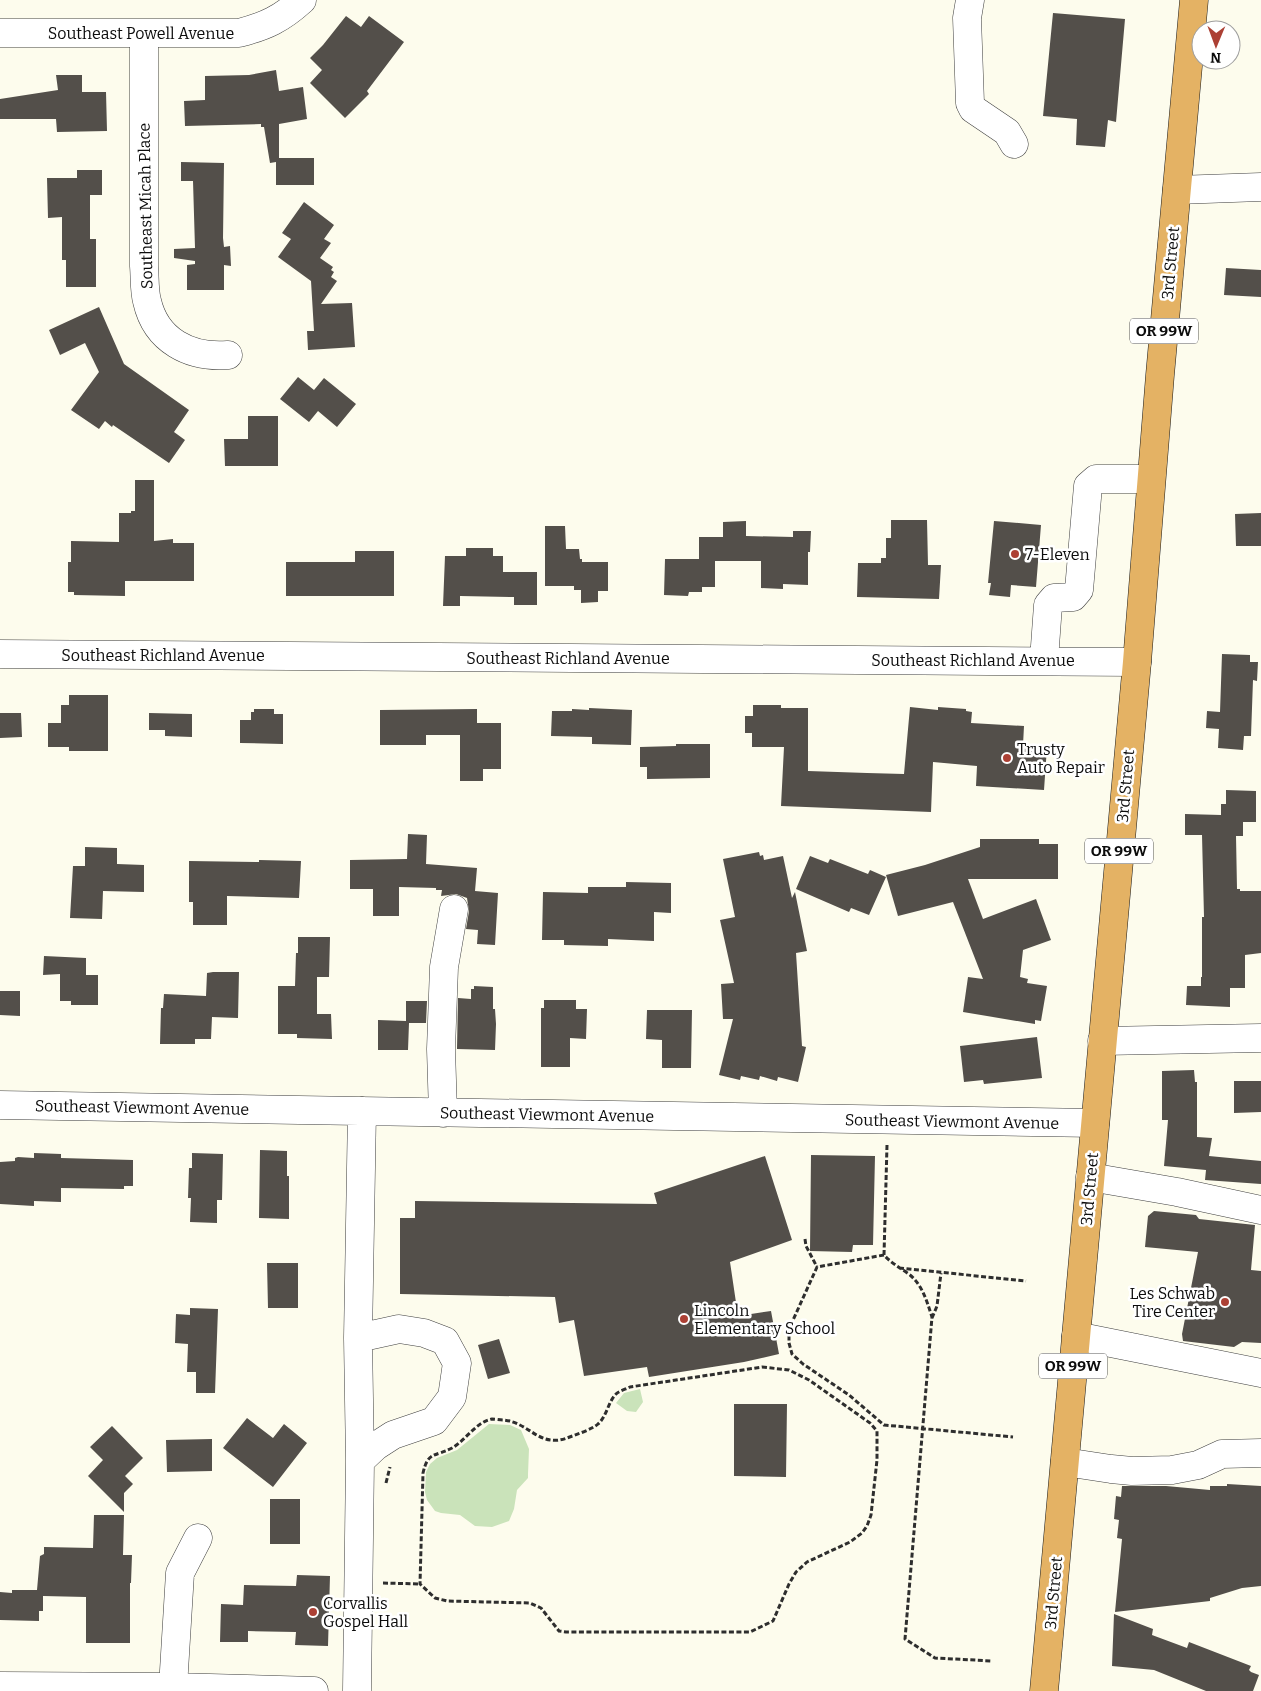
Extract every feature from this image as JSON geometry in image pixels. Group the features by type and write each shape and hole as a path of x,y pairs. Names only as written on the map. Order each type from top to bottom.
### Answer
{"highway":[{"name":"3rd Street","path":"1044,1691 1137,662 1151,479 1194,0"}],"street":[{"name":"Southeast Powell Avenue","path":"0,33 239,33 262,27 288,14 302,0"},
{"path":"970,0 967,18 970,103 973,109 1007,132 1014,144"},
{"name":"Southeast Micah Place","path":"144,33 144,266 146,300 151,314 164,334 175,344 199,354 215,356 228,354"},
{"path":"1177,190 1261,186"},
{"path":"1044,660 1048,605 1054,598 1073,597 1079,590 1088,486 1096,479 1151,479"},
{"name":"Southeast Richland Avenue","path":"0,654 1137,662"},
{"path":"443,1112 444,967 454,909"},
{"path":"1102,1040 1261,1038"},
{"name":"Southeast Viewmont Avenue","path":"0,1105 1094,1123"},
{"path":"356,1691 360,1462 358,1338 362,1111"},
{"path":"1090,1177 1177,1192 1261,1210"},
{"path":"358,1338 399,1329 424,1333 446,1341 457,1363 452,1397 434,1421 393,1435 376,1446 360,1462"},
{"path":"1076,1336 1261,1373"},
{"path":"1064,1462 1111,1469 1172,1470 1198,1465 1222,1454 1261,1452"},
{"path":"173,1687 180,1573 198,1538"},
{"path":"0,1686 173,1687 314,1691"}],"path":[{"path":"887,1145 884,1255 910,1276 923,1291 932,1318"},
{"path":"805,1239 806,1246 817,1267"},
{"path":"817,1267 884,1255"},
{"path":"817,1267 790,1329 789,1343 792,1354 803,1364 849,1395 884,1425 1013,1437"},
{"path":"898,1268 1026,1281"},
{"path":"940,1273 937,1306 932,1318 905,1639 935,1658 992,1661"},
{"path":"383,1574 383,1583 420,1584 435,1598 447,1601 530,1603 541,1608 559,1630 566,1632 750,1632 773,1621 788,1584 796,1572 807,1562 850,1542 862,1533 867,1526 871,1515 877,1460 877,1431 870,1423 809,1380 789,1370 762,1366 630,1387 616,1394 598,1425 566,1439 553,1442 544,1440 514,1421 492,1419 476,1427 464,1440 451,1449 434,1454 425,1462 422,1473 420,1584"},
{"path":"386,1488 390,1467 396,1462"}],"green space":[{"path":"640,1389 643,1402 636,1412 627,1411 616,1403 624,1393"},
{"path":"489,1424 510,1425 521,1430 529,1449 528,1478 517,1490 514,1509 509,1521 492,1527 475,1526 460,1515 435,1511 427,1500 425,1492 426,1472 430,1464 437,1458 457,1450"}],"building":[{"path":"1053,13 1125,19 1116,122 1108,120 1105,147 1076,145 1077,119 1043,116"},
{"path":"346,16 361,27 369,16 404,42 367,91 369,94 345,118 310,83 322,70 310,58"},
{"path":"276,70 279,91 303,87 307,119 279,124 279,158 314,158 314,185 276,185 276,162 270,163 264,127 261,127 261,124 185,126 184,101 205,100 205,76 249,75"},
{"path":"56,75 82,75 82,92 106,92 107,131 57,132 56,119 0,119 0,99 58,90"},
{"path":"181,162 224,163 223,238 224,247 230,246 231,266 224,265 224,290 187,290 187,265 195,264 195,261 174,258 174,249 195,248 193,181 181,181"},
{"path":"77,170 102,170 102,195 90,195 90,239 96,239 96,287 66,287 66,260 62,260 62,217 48,218 47,178 77,178"},
{"path":"304,202 334,225 324,239 331,243 320,258 333,267 331,270 334,272 331,277 337,281 321,304 352,303 355,347 308,350 307,331 314,331 311,281 278,257 291,239 282,233"},
{"path":"1226,268 1261,270 1261,297 1224,295"},
{"path":"99,307 124,364 189,410 174,432 185,440 169,463 113,425 112,427 105,421 99,429 71,410 99,372 85,343 60,355 49,330"},
{"path":"298,377 314,390 324,378 356,404 337,427 318,411 309,422 280,399"},
{"path":"248,416 278,416 278,466 225,466 224,439 248,439"},
{"path":"135,480 154,480 154,541 173,539 173,543 194,543 194,581 125,581 125,596 74,595 74,592 68,592 68,562 71,562 71,541 119,542 119,513 135,511"},
{"path":"1261,513 1261,546 1236,546 1235,514"},
{"path":"891,520 927,520 928,565 941,565 939,599 857,597 858,563 881,563 881,558 886,558 886,538 891,538"},
{"path":"746,521 746,536 793,537 793,531 811,531 810,552 808,552 808,585 783,584 783,589 761,588 761,561 715,561 715,587 702,587 702,592 689,592 688,596 664,595 665,559 699,559 699,537 723,537 723,522"},
{"name":"7-Eleven","path":"994,521 1041,525 1036,587 1011,585 1010,597 989,595 991,583 988,583"},
{"path":"545,526 565,526 566,549 579,549 582,562 608,562 608,591 598,591 598,602 581,603 581,590 574,590 574,586 545,586"},
{"path":"466,548 493,548 493,556 503,556 503,572 537,572 537,605 514,605 514,597 460,596 460,606 443,606 445,556 466,556"},
{"path":"355,551 394,551 394,596 286,596 286,562 355,562"},
{"path":"1222,654 1250,655 1250,662 1258,662 1257,681 1253,680 1251,736 1244,736 1243,750 1218,748 1219,729 1206,728 1207,711 1220,712"},
{"path":"69,695 108,695 108,751 69,751 69,747 48,747 48,723 61,723 61,705 69,705"},
{"path":"753,705 781,705 781,708 808,708 808,771 904,774 910,707 938,710 938,707 966,709 966,711 972,712 971,723 1024,726 1023,745 1047,747 1044,790 976,786 977,766 933,762 931,812 781,806 784,747 752,747 752,733 745,733 745,716 753,716"},
{"path":"589,708 632,710 631,745 592,744 592,737 551,736 552,711 589,710"},
{"path":"254,709 274,709 274,714 283,714 283,744 240,743 240,720 251,720 251,712 254,712"},
{"path":"477,709 477,723 501,723 501,769 483,769 483,781 460,781 460,735 426,735 426,745 380,745 380,710"},
{"path":"0,713 21,713 22,737 0,738"},
{"path":"149,713 192,714 192,737 165,736 165,730 149,730"},
{"path":"676,744 710,744 710,778 647,779 647,767 640,767 640,747 676,746"},
{"path":"1226,790 1256,791 1256,822 1243,822 1243,836 1236,836 1237,889 1240,889 1240,891 1261,891 1261,953 1245,955 1245,988 1230,988 1230,1007 1186,1005 1187,986 1201,986 1202,917 1204,917 1202,835 1185,835 1185,814 1221,815 1221,804 1226,804"},
{"path":"408,834 427,835 426,864 477,868 475,891 498,893 495,945 477,944 478,930 466,929 469,911 467,898 456,894 441,896 442,890 436,890 436,888 399,887 399,916 373,916 373,889 350,889 350,860 407,859"},
{"path":"980,839 1039,839 1039,844 1058,844 1058,879 968,879 983,919 1036,899 1051,940 1023,950 1020,977 1028,979 1027,983 1047,986 1041,1021 1035,1020 1035,1024 963,1012 968,977 983,979 953,902 898,916 886,875 925,865 980,847"},
{"path":"85,847 117,848 117,864 144,865 144,892 103,891 102,919 70,918 73,866 85,866"},
{"path":"759,852 760,856 763,855 764,860 783,856 792,898 795,892 807,951 796,953 802,1046 806,1047 798,1082 778,1077 777,1081 760,1076 759,1080 741,1076 740,1080 719,1075 733,1019 723,1019 721,984 734,983 720,920 735,917 723,859"},
{"path":"810,856 828,863 830,859 868,874 870,870 886,877 869,915 851,908 849,912 796,889"},
{"path":"259,860 301,861 299,898 227,896 227,925 193,925 193,902 189,902 189,861 259,862"},
{"path":"626,882 671,883 671,913 654,912 654,941 608,939 608,946 564,945 564,940 542,940 543,892 588,893 588,887 626,887"},
{"path":"298,937 330,937 329,977 317,977 317,1014 331,1014 332,1039 297,1038 297,1034 278,1034 278,986 295,986"},
{"path":"44,956 86,958 86,975 98,975 98,1005 71,1005 71,1001 60,1001 60,974 43,975"},
{"path":"239,972 238,1018 212,1017 211,1039 195,1039 195,1044 160,1044 161,1008 163,1008 164,994 206,996 207,973"},
{"path":"474,986 493,987 493,1009 495,1009 496,1024 495,1050 457,1049 458,998 471,999 471,989 474,989"},
{"path":"0,991 20,991 20,1016 0,1015"},
{"path":"544,1000 576,1000 576,1009 587,1009 586,1039 570,1038 570,1067 541,1067 541,1008 544,1008"},
{"path":"406,1001 427,1001 426,1023 409,1023 408,1050 378,1050 378,1020 406,1021"},
{"path":"647,1010 692,1010 691,1068 662,1068 662,1040 646,1039"},
{"path":"1037,1037 1042,1078 984,1084 983,1080 964,1082 960,1046"},
{"path":"1194,1070 1195,1082 1197,1082 1197,1137 1212,1138 1209,1156 1261,1161 1261,1184 1205,1180 1206,1170 1164,1166 1168,1120 1162,1120 1162,1071"},
{"path":"1234,1081 1261,1081 1261,1112 1234,1113"},
{"path":"260,1150 287,1151 289,1219 259,1218"},
{"path":"34,1153 61,1154 61,1158 133,1160 133,1186 124,1186 124,1189 61,1188 61,1202 34,1201 34,1206 0,1204 0,1162 15,1161 15,1158 18,1157 34,1158"},
{"path":"192,1153 223,1154 222,1200 217,1200 217,1223 190,1222 191,1198 188,1198 189,1168 192,1168"},
{"path":"811,1155 875,1156 873,1245 853,1245 852,1252 810,1251"},
{"path":"765,1156 792,1240 730,1262 738,1316 771,1311 779,1354 744,1362 649,1377 647,1367 584,1376 574,1320 559,1323 555,1297 400,1294 400,1218 415,1218 415,1201 657,1204 654,1193"},
{"path":"1154,1211 1196,1215 1199,1219 1255,1225 1251,1270 1261,1271 1261,1343 1242,1342 1234,1347 1183,1341 1182,1334 1198,1252 1145,1247 1148,1216"},
{"path":"267,1263 298,1263 298,1308 268,1308"},
{"path":"190,1308 218,1309 215,1393 196,1393 196,1372 187,1372 188,1344 175,1343 176,1314 190,1315"},
{"path":"499,1339 510,1373 488,1379 478,1345"},
{"path":"734,1404 787,1404 786,1477 734,1476"},
{"path":"247,1418 273,1438 284,1424 307,1443 273,1487 223,1448"},
{"path":"112,1426 143,1458 125,1476 133,1484 124,1493 124,1512 88,1476 103,1460 90,1447"},
{"path":"212,1439 212,1471 167,1472 166,1440"},
{"path":"1227,1484 1261,1486 1261,1586 1242,1588 1210,1598 1210,1601 1115,1612 1122,1539 1117,1538 1119,1520 1114,1519 1116,1496 1121,1497 1122,1486 1166,1486 1210,1490 1210,1486 1227,1486"},
{"path":"270,1499 300,1499 300,1544 270,1544"},
{"path":"94,1515 124,1515 123,1555 132,1555 130,1643 86,1643 86,1597 43,1596 43,1611 39,1611 39,1621 0,1620 0,1592 12,1593 12,1590 37,1590 40,1556 44,1554 44,1547 93,1548"},
{"path":"297,1575 330,1576 328,1646 295,1645 296,1632 248,1631 248,1642 220,1642 221,1604 243,1605 244,1585 296,1586"},
{"path":"1114,1614 1153,1629 1152,1635 1187,1648 1189,1642 1251,1666 1249,1670 1259,1675 1253,1691 1206,1691 1154,1670 1112,1666"}],"place":[{"name":"7-Eleven","path":"1015,554"},
{"name":"Trusty Auto Repair","path":"1007,758"},
{"name":"Les Schwab Tire Center","path":"1225,1302"},
{"name":"Lincoln Elementary School","path":"684,1319"},
{"name":"Corvallis Gospel Hall","path":"313,1612"}]}
